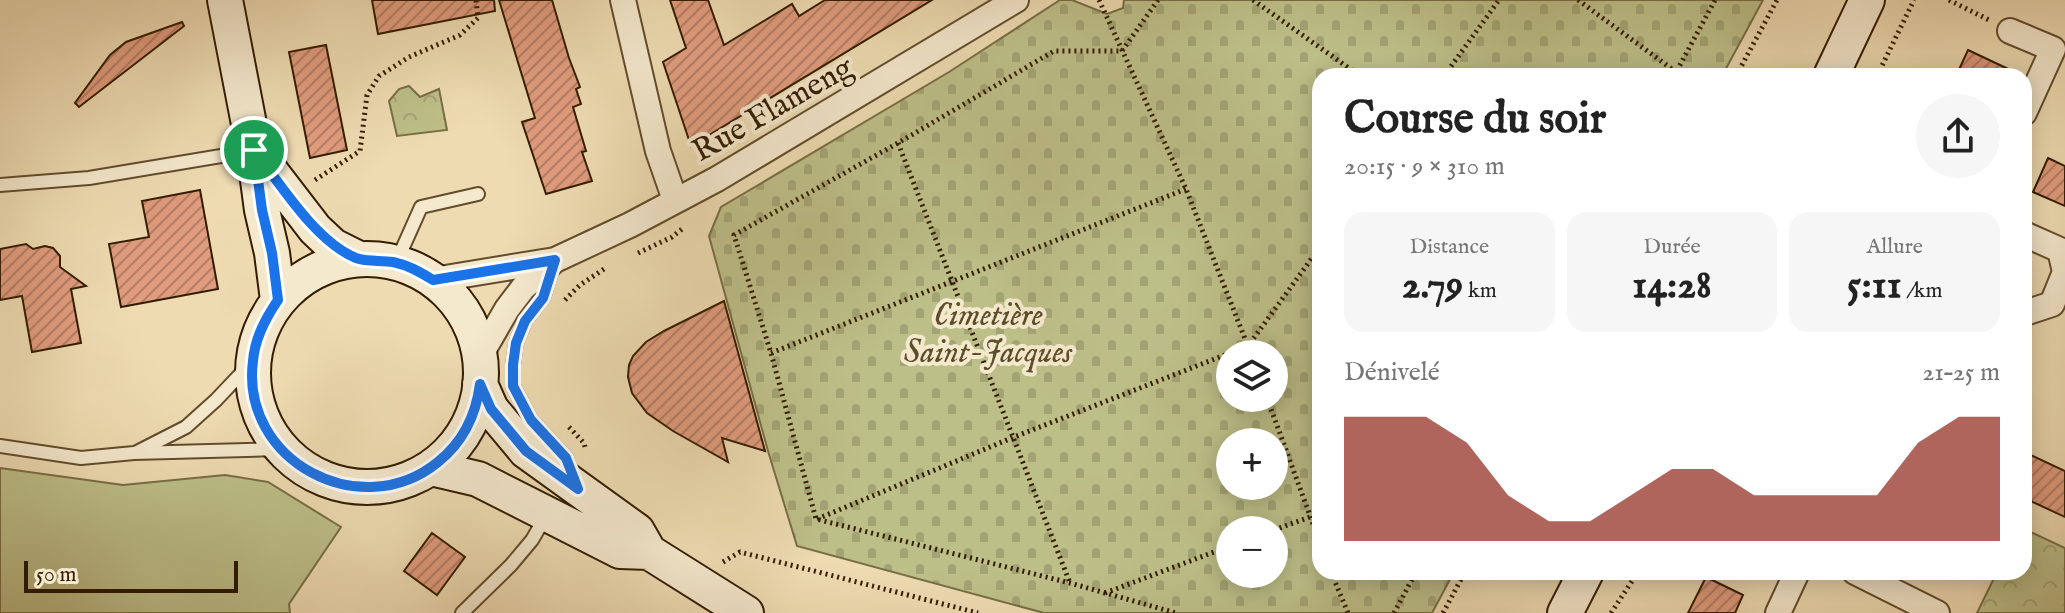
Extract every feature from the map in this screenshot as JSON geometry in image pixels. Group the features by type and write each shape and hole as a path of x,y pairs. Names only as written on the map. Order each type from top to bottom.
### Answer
{"main road":[{"path":"225,0 254,150 278,300"},
{"path":"1835,68 1867,0"},
{"path":"254,150 315,229 333,246 359,259"},
{"path":"480,370 478,401 465,431 450,451 431,468 385,486 352,487 336,483 313,474 292,460 271,436 253,392 257,339 278,300 301,279 328,266 359,259 396,263 415,269 450,295 464,313 474,334 491,409 526,451 637,531 649,552"},
{"path":"431,468 478,479 620,551 649,552 746,613"},
{"path":"1565,613 1582,580"}],"street":[{"path":"623,0 658,151 675,200"},
{"name":"Rue Flameng","path":"433,280 555,260 630,225 717,179 1016,0"},
{"path":"2010,31 2053,49 2032,95"},
{"path":"2032,238 2060,250 2065,272 2052,304 2032,311"},
{"name":"Rue Flameng","path":"480,370 507,309 523,288 555,260"},
{"path":"1778,613 1793,580"},
{"path":"1871,580 1937,613"}],"lane":[{"path":"0,185 89,178 254,150"},
{"path":"396,263 421,207 478,194"},
{"path":"555,260 543,298 525,321 516,343 513,386 531,420 566,458 578,489"},
{"path":"134,453 186,427 253,361"},
{"path":"0,446 81,458 134,453 280,449"},
{"path":"462,613 511,565 532,540 548,513"}],"path":[{"path":"309,183 360,151 367,95 379,76 409,57 460,35 478,18 476,0"},
{"path":"1099,0 1186,189 1246,340"},
{"path":"1122,51 1158,0"},
{"path":"1253,0 1349,68"},
{"path":"1450,68 1499,0"},
{"path":"1578,0 1667,68"},
{"path":"1678,68 1715,0"},
{"path":"1740,68 1777,0"},
{"path":"1881,68 1914,0"},
{"path":"1949,0 2010,31"},
{"path":"816,519 771,353 734,235 1054,51 1122,51"},
{"path":"898,143 1070,583"},
{"path":"771,353 1186,189"},
{"path":"631,256 683,229"},
{"path":"1252,340 1312,258"},
{"path":"556,308 580,285 619,262"},
{"path":"816,519 1216,358"},
{"path":"1272,412 1312,522"},
{"path":"564,422 584,443 586,451"},
{"path":"1288,525 1310,517"},
{"path":"816,519 1176,613"},
{"path":"1104,593 1216,551"},
{"path":"696,580 740,552 978,613"},
{"path":"1334,580 1348,613"},
{"path":"1394,613 1412,580"},
{"path":"1443,613 1461,580"},
{"path":"1611,613 1633,580"}],"green space":[{"name":"Cimetière Saint-Jacques","path":"1060,0 1072,0 1107,14 1123,8 1124,0 1763,0 1726,68 1312,68 1312,580 1450,580 1432,613 1044,613 797,546 709,236 721,207 949,72"},
{"path":"409,86 420,97 439,89 447,130 397,136 389,101 399,89"},
{"path":"0,468 123,485 225,475 268,482 341,527 289,604 290,613 0,613"},
{"path":"2032,533 2065,548 2065,613 1977,613 1993,580 2032,580"}],"building":[{"path":"372,0 494,0 495,11 378,34"},
{"path":"499,0 552,0 580,87 576,89 581,104 573,107 586,151 582,152 592,181 546,194 522,122 535,118"},
{"path":"670,0 708,0 724,45 792,4 799,16 825,0 932,0 691,146 663,62 686,48"},
{"path":"182,22 184,26 79,107 75,103 110,55 126,42"},
{"path":"326,45 347,150 310,158 289,52"},
{"path":"1968,50 2006,68 1960,68"},
{"path":"2048,158 2065,166 2065,206 2033,192"},
{"path":"200,190 218,289 121,307 109,244 149,237 142,201"},
{"path":"26,244 33,249 53,248 60,256 60,267 86,286 71,289 81,343 32,352 22,296 0,300 0,249"},
{"path":"724,301 765,451 722,438 728,462 647,413 632,393 628,377 633,356 646,342"},
{"path":"2032,456 2065,471 2065,517 2032,502"},
{"path":"432,533 465,557 437,595 404,571"},
{"path":"1704,580 1712,580 1743,595 1735,613 1688,613"}],"route":[{"path":"254,150 315,229 333,246 359,259 396,263 415,269 433,280 555,260 543,298 525,321 516,343 513,386 531,420 566,458 578,489 526,451 491,409 480,384 472,417 455,445 431,468 401,482 369,487 336,483 306,470 280,449 263,422 253,392 257,339 278,300 254,150"}]}
